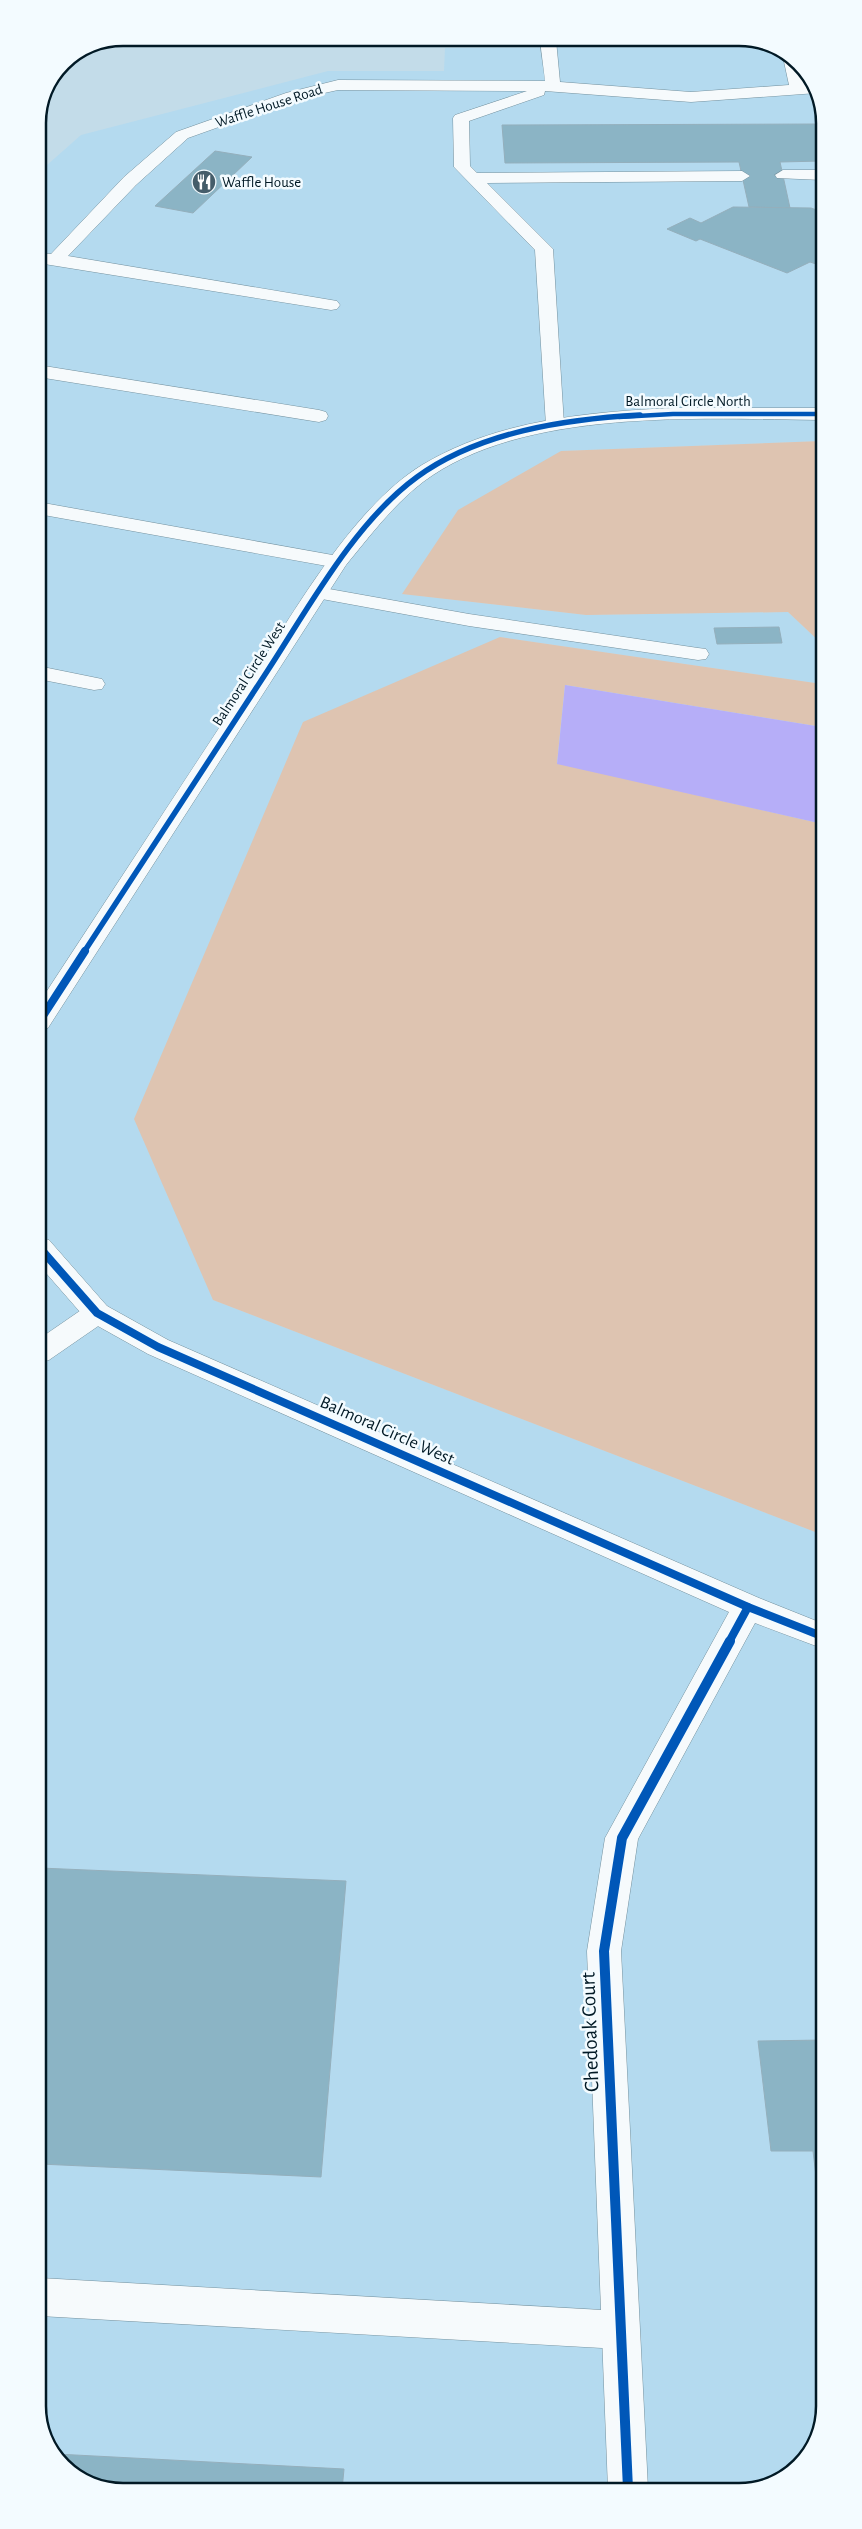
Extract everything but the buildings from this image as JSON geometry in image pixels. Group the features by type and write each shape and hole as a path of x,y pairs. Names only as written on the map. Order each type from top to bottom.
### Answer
{"street":[{"path":"549,46 553,86 461,118 462,167 544,249 555,425"},
{"path":"800,76 806,89"},
{"name":"Waffle House Road","path":"46,259 73,242 130,181 182,135 292,96 338,84 553,86 692,97 806,89"},
{"path":"783,175 816,175"},
{"path":"473,178 742,176"},
{"path":"46,259 331,305"},
{"path":"46,372 319,416"},
{"name":"Balmoral Circle North","path":"555,425 620,415 816,414"},
{"name":"Balmoral Circle West","path":"46,1011 338,562 396,495 431,468 488,442 555,425"},
{"path":"46,509 338,562"},
{"path":"318,593 468,620 698,654"},
{"path":"46,674 94,684"},
{"name":"Balmoral Circle West","path":"46,1255 97,1313 158,1347 748,1607 816,1634"},
{"path":"46,1348 97,1313"},
{"name":"Chedoak Court","path":"628,2483 604,1951 622,1838 748,1607"},
{"path":"46,2297 620,2330"}],"shaded area":[{"path":"749,47 768,52 786,62 797,72 808,89 813,103 816,123 816,441 561,451 403,594 586,615 788,612 816,638 816,683 500,637 213,1300 816,1532 816,2406 814,2421 808,2440 790,2464 773,2475 759,2480 739,2483 118,2483 94,2477 76,2467 69,2460 54,2440 49,2426 46,2406 46,166 81,135 328,71 444,71 445,48"},
{"path":"816,441 816,638 788,612 586,615 402,594 458,510 561,451"},
{"path":"500,637 816,683 816,726 565,685 557,763 816,822 816,1532 213,1300 134,1119 303,722"},
{"path":"565,685 816,726 816,822 557,764"}],"cycle path":[{"path":"46,1011 338,562 404,487 431,468 475,447 522,432 571,422 622,416 673,414 816,414"},
{"path":"46,1255 97,1313 158,1347 748,1607 816,1634"},
{"path":"628,2483 604,1951 622,1838 748,1607"}],"place":[{"name":"Waffle House","path":"204,182"}]}
